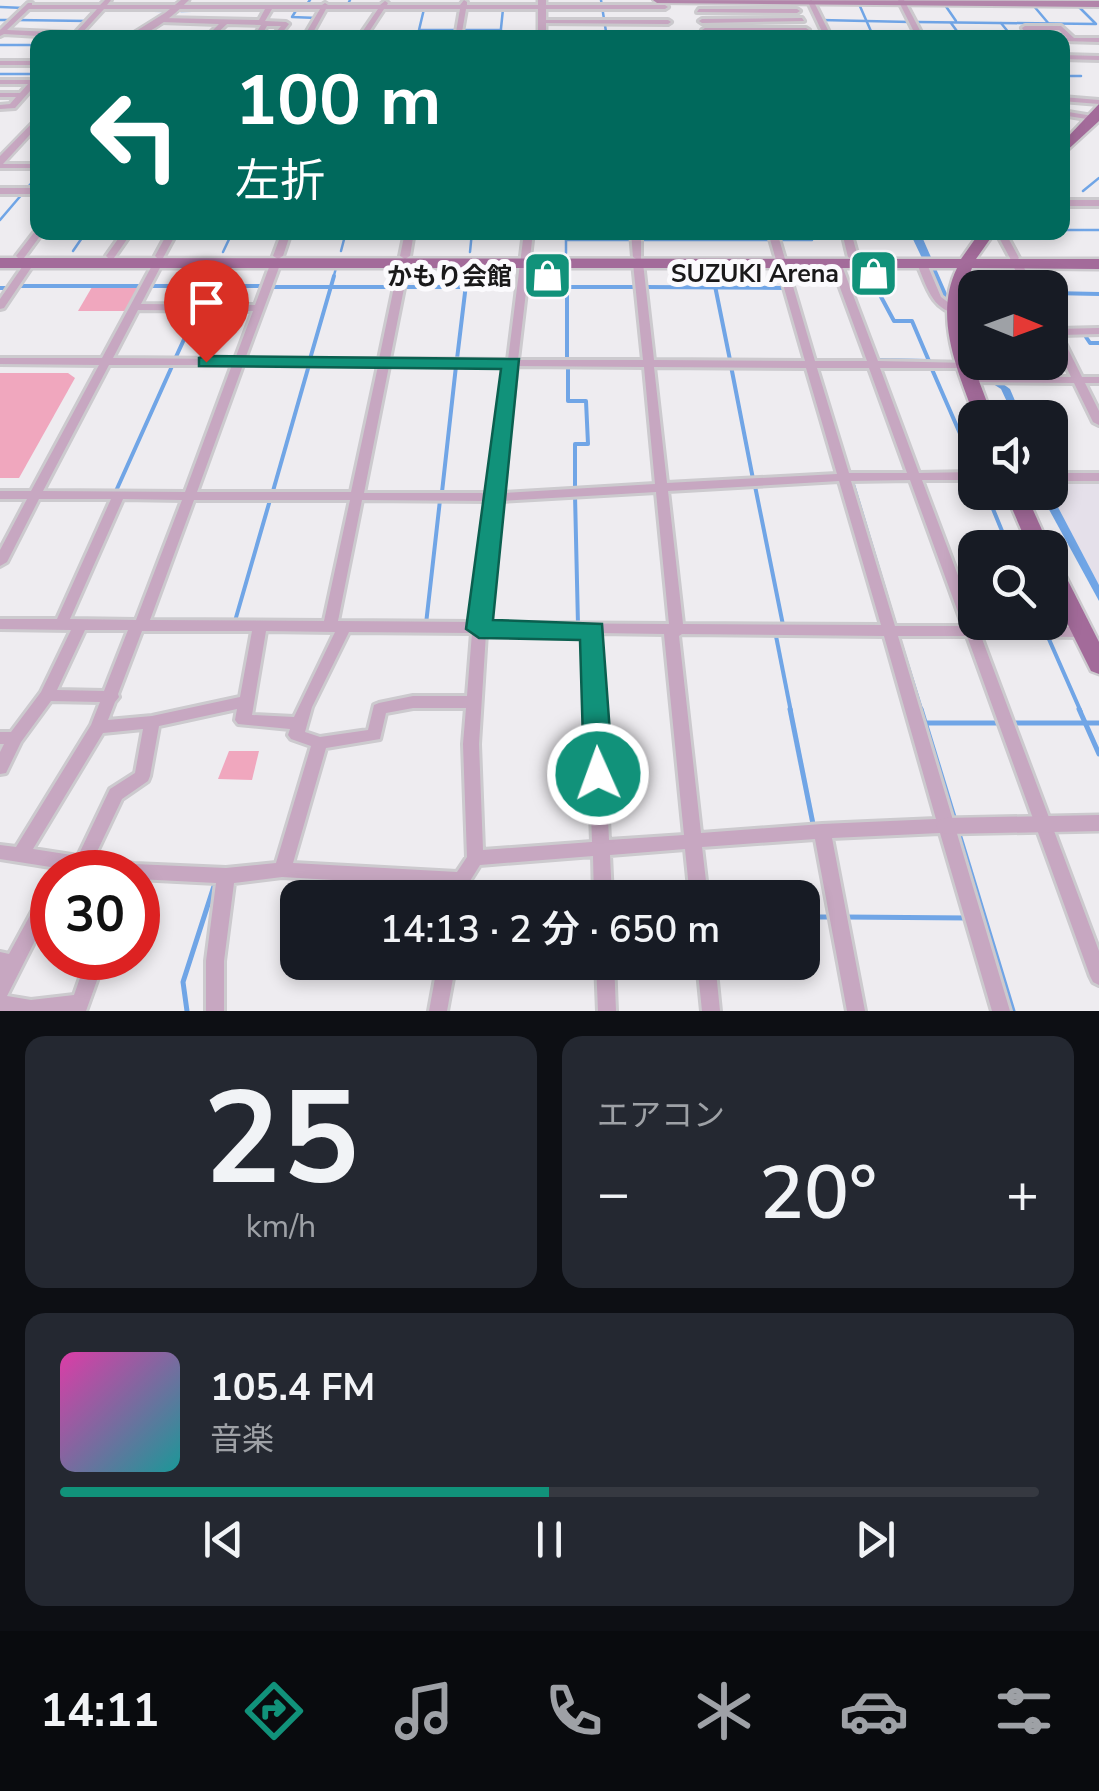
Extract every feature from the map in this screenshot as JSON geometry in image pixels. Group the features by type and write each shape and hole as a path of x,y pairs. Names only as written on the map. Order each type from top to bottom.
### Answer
{"main road":[{"path":"662,2 698,6 718,1 1099,4"},
{"path":"1070,142 1098,112"},
{"path":"958,317 953,305 964,260 981,240"},
{"path":"0,260 111,256 159,259"},
{"path":"25,259 853,257 927,261"},
{"path":"779,260 836,264 1099,261"},
{"path":"1068,604 1099,665"}],"street":[{"path":"1,33 34,0"},
{"path":"81,30 108,0"},
{"path":"142,30 185,0"},
{"path":"901,1 917,30"},
{"path":"26,8 174,11 310,3 464,6 662,2 670,30"},
{"path":"705,30 698,6 804,3"},
{"path":"804,3 802,20 806,30"},
{"path":"804,3 823,30"},
{"path":"542,4 542,30"},
{"path":"311,30 325,5"},
{"path":"601,5 604,30"},
{"path":"260,30 270,6"},
{"path":"366,30 384,6"},
{"path":"99,10 174,11"},
{"path":"108,30 124,11"},
{"path":"161,20 314,24"},
{"path":"702,20 802,20"},
{"path":"216,30 224,22"},
{"path":"542,22 668,22"},
{"path":"281,30 286,24"},
{"path":"1026,30 1062,30"},
{"path":"1,33 30,34"},
{"path":"1070,40 1099,40"},
{"path":"1070,57 1099,58"},
{"path":"0,63 30,63"},
{"path":"0,82 30,80"},
{"path":"0,107 20,98 30,87"},
{"path":"0,95 30,100"},
{"path":"1070,102 1098,112"},
{"path":"1070,113 1098,112"},
{"path":"30,131 2,159 30,166"},
{"path":"0,191 22,166"},
{"path":"0,191 30,191"},
{"path":"1070,204 1099,202"},
{"path":"0,306 35,240"},
{"path":"111,256 122,240"},
{"path":"0,562 169,240"},
{"path":"20,855 112,697 284,240"},
{"path":"409,240 356,496 332,660 312,687 296,734 320,742 375,735 379,708 413,702 473,702"},
{"path":"464,880 475,858 473,702 479,629 528,240"},
{"path":"637,240 698,880"},
{"path":"774,240 1001,1011"},
{"path":"848,240 853,257"},
{"path":"1004,240 1021,270"},
{"path":"927,261 937,299 953,305"},
{"path":"836,264 958,594"},
{"path":"134,307 259,308"},
{"path":"1068,331 1099,331"},
{"path":"0,361 873,364 958,374"},
{"path":"1068,362 1099,422"},
{"path":"1068,380 1099,380"},
{"path":"0,494 495,497 843,477 958,476"},
{"path":"1068,477 1099,477"},
{"path":"61,625 119,495"},
{"path":"0,624 958,632"},
{"path":"0,768 7,738 47,695 80,625"},
{"path":"260,627 242,702 242,720 298,723"},
{"path":"592,630 602,880"},
{"path":"1068,632 1082,632"},
{"path":"975,640 1099,976"},
{"path":"47,695 112,697"},
{"path":"98,727 152,722 242,702"},
{"path":"81,850 116,794 142,776 152,722"},
{"path":"282,870 320,742"},
{"path":"475,858 822,831 1099,823"},
{"path":"822,831 856,1011"},
{"path":"0,852 30,857"},
{"path":"160,873 226,876 282,870 376,880"},
{"path":"215,1011 215,960 226,876"},
{"path":"0,990 8,962 30,926"},
{"path":"0,1004 30,1010 78,1007 88,980"},
{"path":"438,1011 444,980"},
{"path":"605,980 606,1011"},
{"path":"708,980 711,1011"}],"shaded area":[{"path":"92,287 138,287 125,311 78,311"},
{"path":"0,373 68,373 75,378 19,478 0,478"},
{"path":"1068,480 1099,481 1099,585 1058,510 1068,510"},
{"path":"229,751 259,751 252,780 218,779"}],"water":[{"path":"913,240 923,240 948,296 958,301 958,306 941,298"},
{"path":"987,380 998,380 1010,389 1015,400 1006,400 1001,389"},
{"path":"1049,510 1059,510 1099,585 1099,601 1068,544 1068,530 1060,530"}],"waterway":[{"path":"307,4 310,0"},
{"path":"348,4 350,0"},
{"path":"601,0 606,30"},
{"path":"859,4 867,21"},
{"path":"945,5 956,21"},
{"path":"1033,5 1049,23"},
{"path":"1049,23 1096,24 1078,6"},
{"path":"0,7 24,8"},
{"path":"181,11 302,8"},
{"path":"53,9 168,11"},
{"path":"297,9 292,17 317,18"},
{"path":"424,9 419,30 457,30"},
{"path":"501,30 503,9"},
{"path":"362,30 374,15"},
{"path":"0,20 12,20"},
{"path":"17,20 87,21"},
{"path":"821,20 867,21"},
{"path":"867,21 910,22"},
{"path":"867,21 870,30"},
{"path":"917,22 1049,23"},
{"path":"951,23 956,30"},
{"path":"1001,23 1007,30"},
{"path":"462,30 501,30"},
{"path":"0,45 30,45"},
{"path":"0,74 30,74"},
{"path":"1070,76 1081,76"},
{"path":"1083,191 1099,178"},
{"path":"26,189 30,185"},
{"path":"0,220 23,193"},
{"path":"1070,230 1099,230"},
{"path":"73,251 81,240"},
{"path":"223,252 229,240"},
{"path":"341,251 344,240"},
{"path":"470,252 471,240"},
{"path":"566,240 632,240"},
{"path":"566,240 566,253"},
{"path":"641,240 771,240"},
{"path":"780,240 783,252"},
{"path":"780,240 812,240"},
{"path":"211,279 217,266"},
{"path":"467,279 468,267"},
{"path":"567,267 567,287"},
{"path":"333,279 336,268"},
{"path":"711,268 713,279"},
{"path":"788,269 791,279"},
{"path":"208,286 212,276"},
{"path":"331,287 334,276"},
{"path":"466,287 467,276"},
{"path":"713,276 715,288"},
{"path":"790,276 815,361"},
{"path":"872,280 894,321 912,321 929,361 878,360"},
{"path":"19,286 141,286"},
{"path":"149,286 208,286"},
{"path":"199,306 208,286"},
{"path":"209,286 264,286"},
{"path":"271,287 331,287"},
{"path":"331,287 396,287"},
{"path":"331,287 310,359 353,359"},
{"path":"403,287 466,287"},
{"path":"457,359 466,287"},
{"path":"466,287 516,287"},
{"path":"527,287 567,287"},
{"path":"567,287 636,287"},
{"path":"567,287 567,360"},
{"path":"645,287 715,288"},
{"path":"0,288 6,288"},
{"path":"715,288 785,288"},
{"path":"715,288 730,360"},
{"path":"1068,293 1099,294"},
{"path":"175,359 198,309"},
{"path":"1087,335 1099,335"},
{"path":"1086,337 1090,343 1099,343"},
{"path":"421,359 457,359"},
{"path":"457,359 506,359"},
{"path":"519,359 558,360"},
{"path":"653,360 730,360"},
{"path":"730,360 804,360"},
{"path":"815,360 866,360"},
{"path":"116,491 173,364"},
{"path":"273,491 309,365"},
{"path":"442,492 456,366"},
{"path":"568,366 568,401 586,401 588,444 575,444 575,487"},
{"path":"731,366 753,479"},
{"path":"931,367 958,429"},
{"path":"817,368 849,473"},
{"path":"852,481 896,628"},
{"path":"755,486 783,625"},
{"path":"575,495 578,625"},
{"path":"235,621 270,500"},
{"path":"426,624 440,500"},
{"path":"993,510 1002,530"},
{"path":"0,618 44,619"},
{"path":"119,620 139,620"},
{"path":"898,635 922,712"},
{"path":"600,636 603,712"},
{"path":"776,636 791,712"},
{"path":"1049,640 1081,712"},
{"path":"603,709 605,753"},
{"path":"790,709 813,824"},
{"path":"921,709 925,723"},
{"path":"1079,709 1085,723"},
{"path":"925,723 997,723"},
{"path":"925,723 954,817"},
{"path":"1012,723 1085,723"},
{"path":"1085,723 1099,723"},
{"path":"1085,723 1099,754"},
{"path":"960,837 1013,1011"},
{"path":"187,1011 183,982 214,886"},
{"path":"820,917 830,917"},
{"path":"844,917 969,918"}],"place":[{"name":"SUZUKI Arena","path":"874,273"},
{"name":"かもり会館","path":"547,276"}],"route":[{"path":"206,362 512,363 479,629 592,630 598,774"}]}
